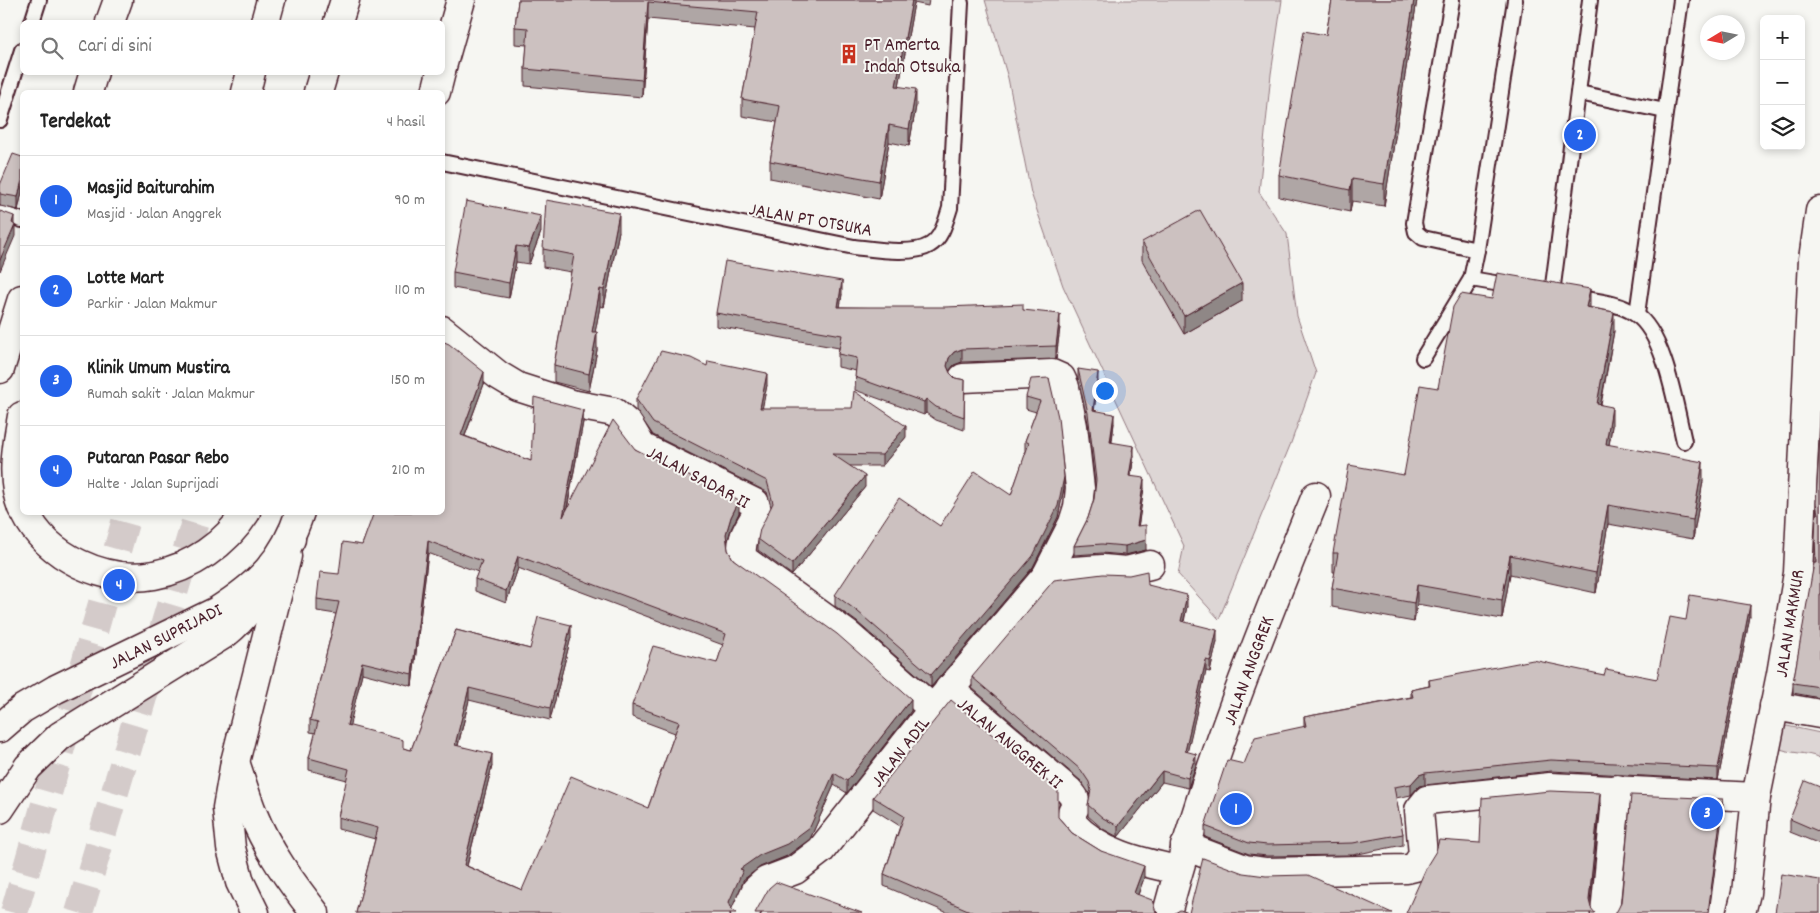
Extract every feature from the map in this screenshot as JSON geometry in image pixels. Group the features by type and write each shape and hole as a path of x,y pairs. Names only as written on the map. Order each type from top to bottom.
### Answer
{"main road":[{"path":"111,20 118,0"},
{"path":"266,20 271,0"},
{"path":"339,20 345,0"},
{"path":"445,56 461,0"},
{"path":"89,90 93,75"},
{"path":"246,90 250,75"},
{"path":"319,90 323,75"},
{"path":"436,90 440,75"},
{"name":"JALAN MAKMUR","path":"1742,913 1756,797 1798,573 1811,490 1816,259 1820,211"},
{"path":"0,367 20,305"},
{"name":"JALAN SADAR II","path":"445,332 498,375 518,387 571,404 614,412 629,425 642,447 755,503 758,512 742,541 740,550 743,559 941,699"},
{"name":"JALAN ADIL","path":"745,913 756,890 766,881 795,870 821,850 941,699 1046,576 1073,524 1078,507 1080,488 1073,426 1063,381 1057,375 964,378"},
{"path":"20,429 15,462 20,499"},
{"name":"JALAN ANGGREK","path":"1167,913 1181,858 1247,664 1316,496"},
{"path":"26,515 31,527 70,560 108,572 152,575 173,570 199,558 225,539 244,515"},
{"name":"JALAN SUPRIJADI","path":"0,728 22,709 56,689 217,610 236,598 268,570 291,539 299,515"},
{"path":"255,913 240,882 231,848 227,808 235,762 291,539"},
{"path":"0,809 28,767 60,736 226,633 242,620 270,578 291,539"},
{"path":"1046,576 1074,571 1126,571 1150,565"},
{"name":"JALAN ANGGREK II","path":"941,699 1069,791 1076,805 1072,812 1072,823 1096,844 1149,864 1181,858"},
{"path":"1774,706 1820,714"},
{"path":"235,762 253,814 268,844 287,878 315,913"},
{"path":"1181,858 1266,872 1415,867 1423,855 1419,810 1422,803 1427,800 1550,786 1756,797"},
{"path":"1605,913 1617,789"}],"lane":[{"path":"33,20 39,0"},
{"path":"1452,0 1414,223 1416,232 1424,238 1477,250"},
{"path":"1423,358 1471,279 1515,0"},
{"path":"1552,293 1590,0"},
{"path":"1636,314 1681,0"},
{"name":"JALAN PT OTSUKA","path":"445,163 854,247 901,251 924,247 930,245 941,232 950,208 961,3"},
{"path":"0,120 20,56"},
{"path":"1579,93 1665,111"},
{"path":"0,213 20,219"},
{"path":"1471,279 1621,307 1636,314 1650,329 1660,350 1684,441"}],"shaded area":[{"path":"985,0 1282,0 1271,74 1259,192 1287,234 1297,316 1316,373 1291,443 1219,619 1178,574 1184,546 1063,286 1031,193 1008,78"},
{"path":"1787,726 1820,733 1820,758 1776,747 1778,731"}],"building":[{"path":"518,0 912,0 896,86 916,89 909,129 889,125 879,181 770,161 780,106 742,99 758,12 648,2 642,80 525,69 528,28 515,27"},
{"path":"1332,0 1414,0 1384,184 1352,179 1350,190 1279,175 1304,31 1326,35"},
{"path":"13,154 20,156 20,188 18,197 0,194 0,185"},
{"path":"546,200 619,213 604,290 600,289 592,332 597,332 589,374 554,365 574,255 543,249"},
{"path":"466,201 541,216 529,248 516,246 509,283 453,272"},
{"path":"1200,210 1242,283 1184,316 1142,242"},
{"path":"0,211 14,216 12,223 15,225 0,260"},
{"path":"725,261 842,281 838,307 945,307 1023,304 1023,310 1060,314 1056,346 962,349 954,352 949,358 947,366 955,378 965,380 964,417 936,407 926,399 924,402 855,377 857,358 838,354 842,335 716,313"},
{"path":"1497,273 1590,289 1586,307 1614,312 1597,404 1612,407 1606,444 1703,462 1693,520 1608,505 1596,573 1510,555 1502,600 1417,585 1414,603 1332,588 1338,553 1333,553 1349,465 1404,475 1420,385 1438,388 1453,307 1461,294 1492,299"},
{"path":"445,342 484,372 461,435 531,461 534,397 583,410 563,517 613,420 635,449 739,501 731,517 726,534 728,550 733,559 837,634 911,699 847,781 834,773 810,827 787,844 760,855 740,869 743,870 729,902 732,910 736,913 356,913 378,828 338,817 349,769 309,758 318,722 310,720 339,602 317,599 320,572 339,574 343,542 362,545 373,515 445,515","holes":["428,541 482,561 475,579 506,591 518,556 726,634 717,663 653,646 632,705 679,722 648,808 571,776 522,890 464,865 492,754 455,745 469,688 550,708 571,625 538,617 530,649 456,630 411,750 403,748 403,740 347,725 362,662 412,674"]},
{"path":"661,351 691,358 707,366 708,361 767,373 760,408 852,408 854,391 906,426 882,455 832,454 865,476 792,564 758,539 760,529 773,503 767,481 653,423 636,399"},
{"path":"1078,369 1098,372 1093,410 1114,414 1110,442 1134,446 1129,476 1144,478 1137,526 1146,525 1146,540 1125,546 1102,544 1074,546 1088,518 1094,499 1096,480 1088,413"},
{"path":"1049,378 1058,417 1064,477 1058,506 1033,556 931,675 857,611 835,595 899,498 940,526 975,471 1011,495 1029,443 1025,441 1040,401 1026,397 1031,379"},
{"path":"1820,429 1820,687 1793,683 1814,563 1816,563 1815,538 1816,514 1818,514 1816,503"},
{"path":"1147,571 1148,585 1187,595 1181,621 1217,630 1210,661 1206,660 1185,751 1196,754 1188,778 1162,771 1118,826 1103,818 1088,805 1091,790 1089,782 1081,770 972,677 1054,580 1103,574 1129,575"},
{"path":"1690,595 1750,605 1718,768 1551,760 1425,773 1419,775 1411,784 1394,787 1403,834 1353,843 1267,845 1249,843 1205,826 1227,760 1244,764 1255,737 1306,726 1304,717 1413,697 1411,690 1430,686 1429,680 1533,660 1604,675 1606,669 1657,679 1670,617 1686,620"},
{"path":"951,700 1058,790 1058,817 1072,833 1101,851 1144,866 1134,893 1152,900 1158,913 975,913 884,874 904,816 873,797"},
{"path":"1805,781 1820,787 1820,832 1790,819"},
{"path":"1550,791 1600,793 1589,900 1591,908 1595,913 1406,913 1428,864 1436,851 1439,840 1480,843 1482,798"},
{"path":"1631,795 1723,799 1708,913 1614,913 1621,903"},
{"path":"1203,858 1243,873 1266,876 1308,875 1392,913 1189,913"},
{"path":"1781,874 1820,880 1820,913 1775,913"},
{"path":"776,882 862,913 755,913 769,888"},
{"path":"1180,910 1189,913 1175,913"}],"tunnel":[{"path":"14,913 127,515"},
{"path":"79,913 197,515"}],"place":[{"name":"PT Amerta Indah Otsuka","path":"849,54"},
{"name":"Lotte Mart","path":"1580,135"},
{"name":"Putaran Pasar Rebo","path":"119,585"},
{"name":"Masjid Baiturahim","path":"1236,809"},
{"name":"Klinik Umum Mustira","path":"1707,813"}]}
